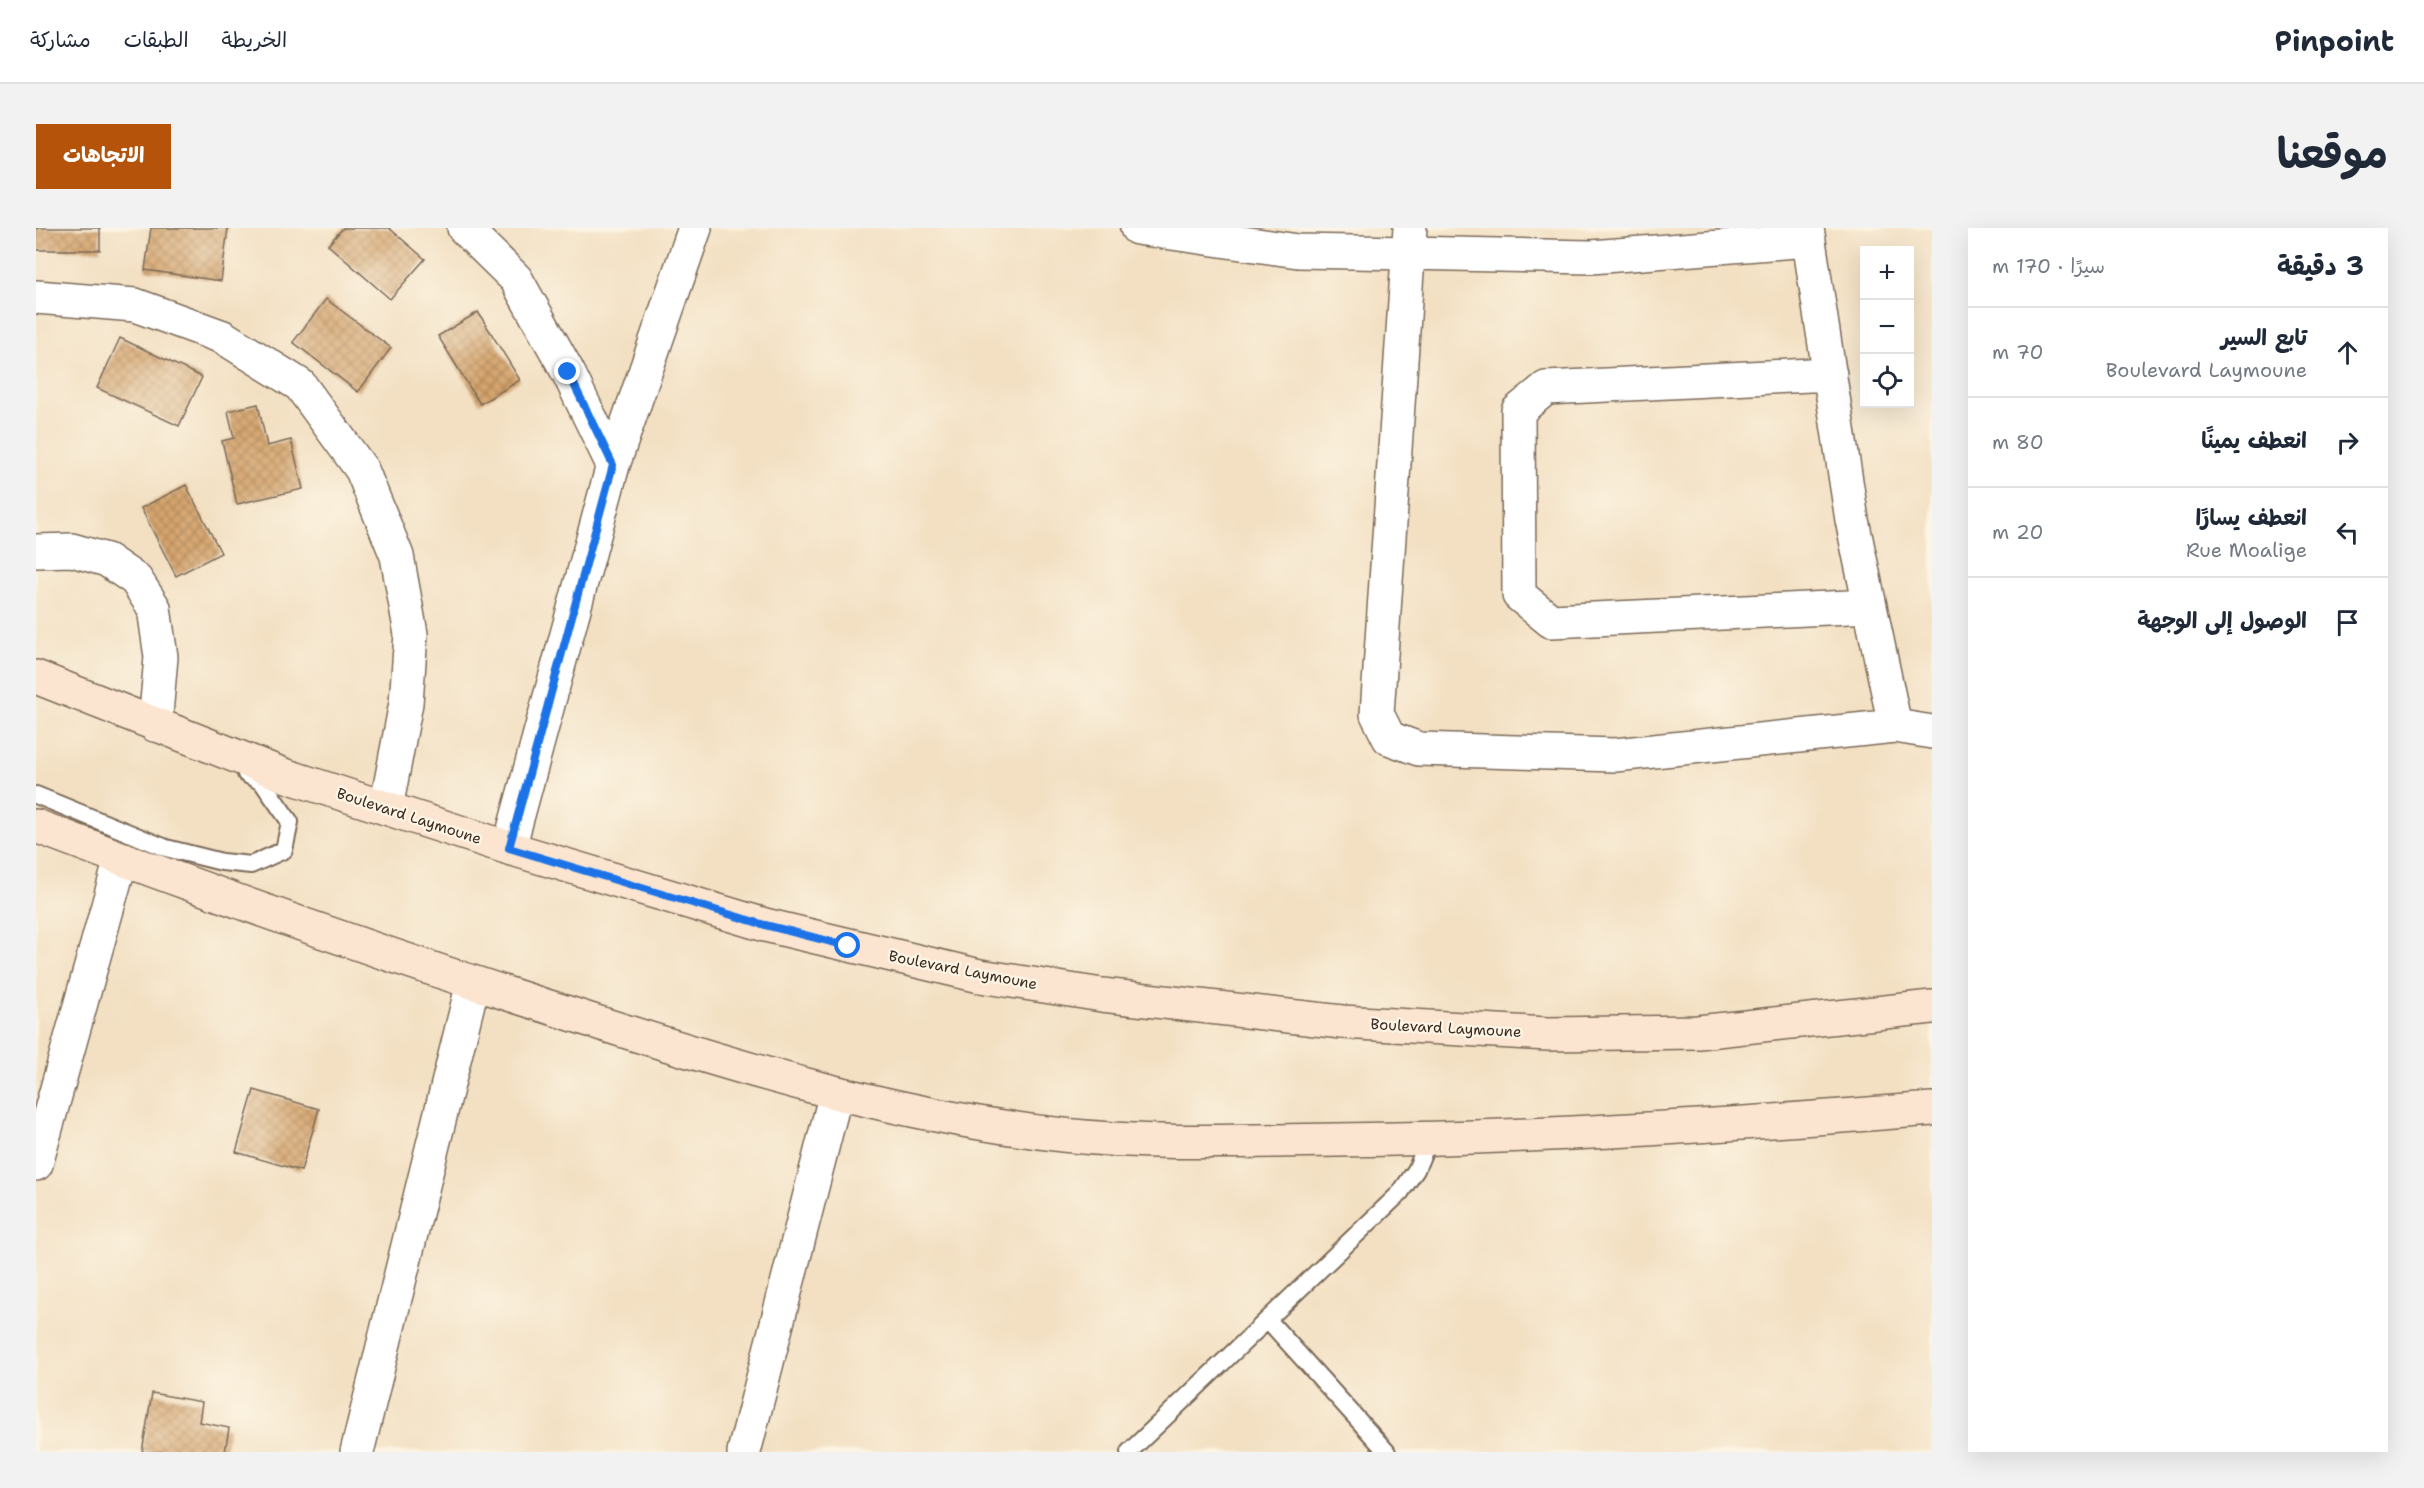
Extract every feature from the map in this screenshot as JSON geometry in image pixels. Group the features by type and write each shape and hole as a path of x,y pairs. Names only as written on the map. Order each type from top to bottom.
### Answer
{"main road":[{"name":"Boulevard Laymoune","path":"36,677 284,775 509,848 765,925 858,949 990,977 1172,1003 1365,1023 1477,1031 1621,1035 1780,1025 1932,1007"},
{"path":"36,826 121,859 472,983 686,1051 836,1093 906,1109 1017,1129 1103,1139 1228,1142 1429,1139 1615,1132 1932,1109"}],"street":[{"path":"464,228 516,279 568,372 613,465"},
{"path":"509,848 613,465 695,228"},
{"path":"1137,228 1298,251 1409,241 1591,257 1808,234 1852,520 1895,726"},
{"path":"1409,241 1377,714 1389,738 1419,749 1615,755 1895,726 1932,732"},
{"path":"36,297 135,305 223,337 300,385 362,470 397,556 411,634 406,703 387,808"},
{"path":"1830,374 1546,388 1518,411 1519,595 1551,621 1870,606"},
{"path":"36,551 72,550 107,560 136,580 154,608 161,657 155,725"},
{"path":"36,1164 121,859"},
{"path":"357,1452 472,983"},
{"path":"744,1452 836,1093"}],"lane":[{"path":"36,689 214,757 262,782 290,822 289,835 284,850 251,865 222,862 166,848 36,795"},
{"path":"1129,1452 1400,1193 1416,1170 1429,1139"},
{"path":"1268,1320 1387,1452"}],"building":[{"path":"36,228 100,228 100,250 36,250"},
{"path":"151,228 228,228 221,281 145,270"},
{"path":"343,228 389,228 425,259 390,299 328,245"},
{"path":"326,299 391,348 358,392 293,342"},
{"path":"478,312 520,380 480,404 438,336"},
{"path":"120,338 202,377 179,426 97,388"},
{"path":"258,404 267,446 291,440 303,489 237,504 222,441 234,438 228,411"},
{"path":"186,485 221,553 176,576 141,508"},
{"path":"254,1090 319,1109 301,1171 236,1152"},
{"path":"152,1393 202,1402 199,1422 229,1428 225,1452 142,1452"}],"route":[{"path":"568,372 613,465 509,848 765,925 848,946"}]}
